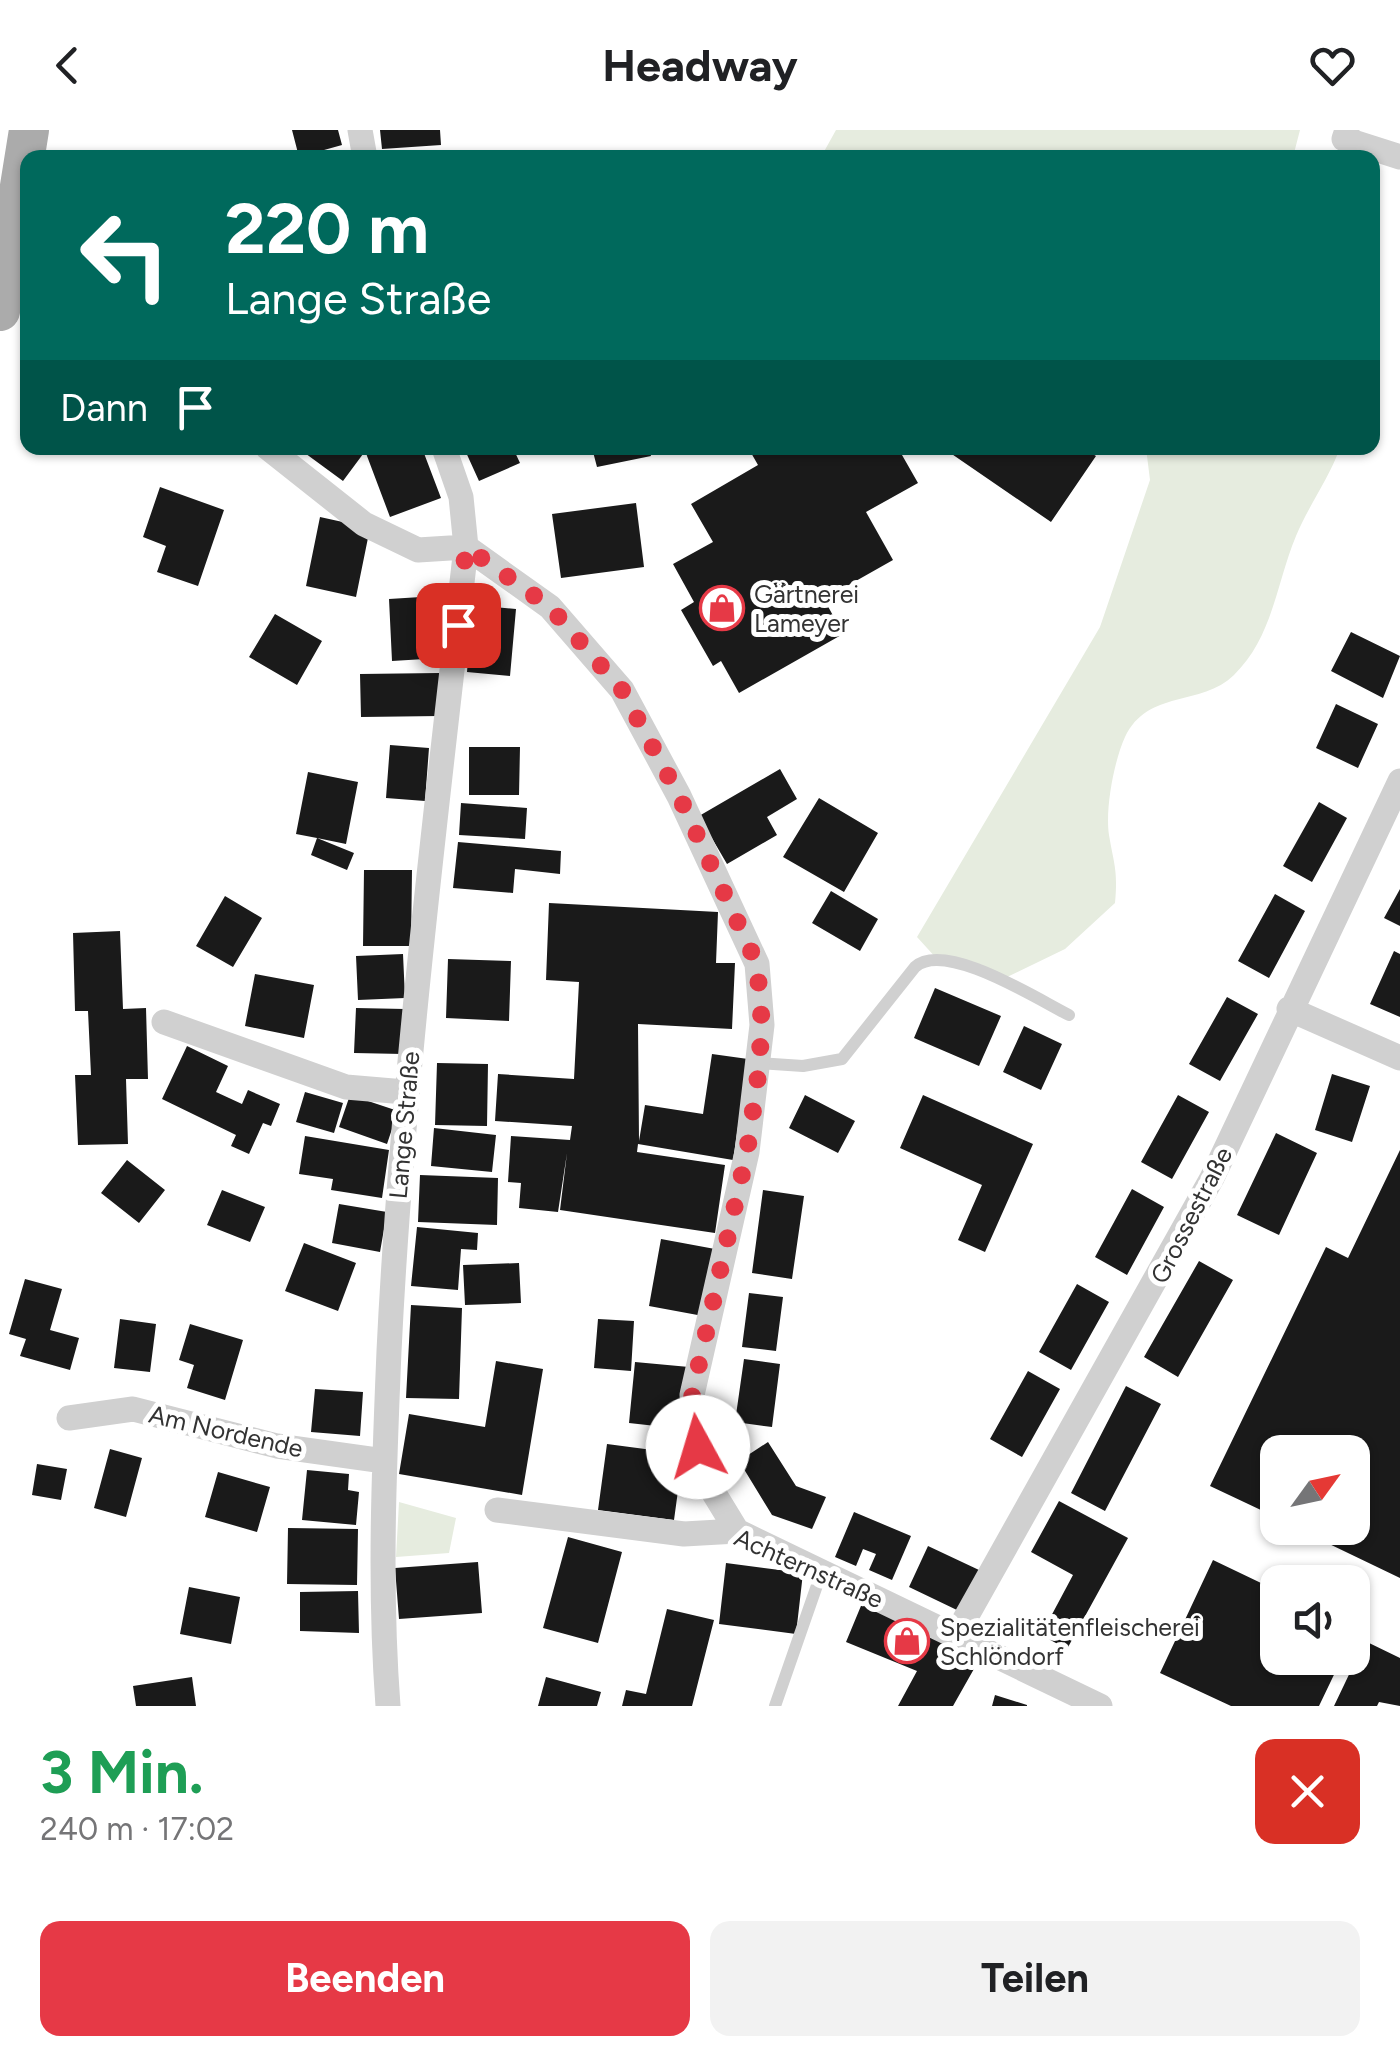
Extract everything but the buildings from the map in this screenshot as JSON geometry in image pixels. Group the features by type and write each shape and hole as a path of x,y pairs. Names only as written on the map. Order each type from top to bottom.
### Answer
{"main road":[{"path":"0,311 20,186"}],"street":[{"path":"1347,130 1344,139 1378,150"},
{"path":"277,455 377,530 418,550 466,547 550,607 622,690 679,796 757,964 762,1025 747,1152 692,1395 698,1447 712,1490 737,1531"},
{"name":"Lange Straße","path":"388,1706 382,1627 384,1461 405,1092 466,547 461,497 446,455"},
{"name":"Grossestraße","path":"956,1635 1212,1178 1400,781"},
{"path":"1289,1010 1400,1058"},
{"path":"164,1022 346,1087 405,1092"},
{"name":"Am Nordende","path":"68,1418 132,1408 277,1446 384,1461"},
{"name":"Achternstraße","path":"497,1510 684,1534 737,1531 956,1635 1074,1700 1100,1706"}],"lane":[{"path":"759,1063 803,1066 842,1058 908,976 930,958 962,963 1069,1015"},
{"path":"774,1706 822,1571"}],"shaded area":[{"path":"836,130 1300,130 1295,150 825,150"},
{"path":"1147,455 1337,455 1296,536 1265,627 1247,660 1221,685 1147,712 1125,737 1108,812 1116,875 1115,903 1065,949 1005,978 937,959 917,937 1100,627 1150,480"},
{"path":"399,1502 456,1518 449,1553 396,1557"}],"place":[{"name":"Gärtnerei Lameyer","path":"722,608"},
{"name":"Spezialitätenfleischerei Schlöndorf","path":"907,1641"}],"route":[{"path":"458,625 466,547 550,607 622,690 679,796 757,964 762,1025 758,1076 747,1152 692,1395 698,1447"}]}
